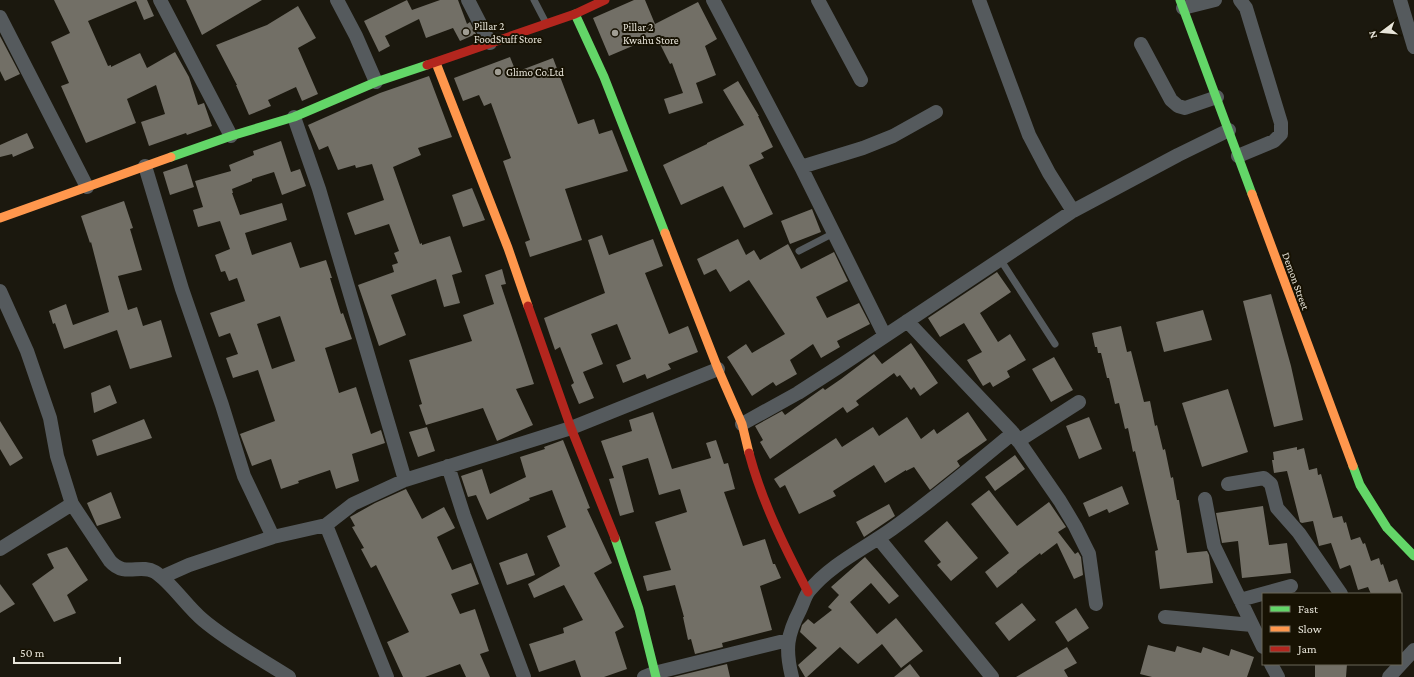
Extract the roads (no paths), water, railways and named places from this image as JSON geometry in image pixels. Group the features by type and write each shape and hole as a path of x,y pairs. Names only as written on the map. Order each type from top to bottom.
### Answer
{"street":[{"path":"160,0 231,136"},
{"path":"338,0 376,82"},
{"path":"468,0 490,43"},
{"path":"0,218 231,136 294,117 376,82 436,63 575,14 605,0"},
{"path":"714,0 801,167 885,336"},
{"path":"818,0 861,80"},
{"path":"979,0 1029,135 1073,211"},
{"path":"1182,4 1215,0"},
{"path":"1238,156 1274,141 1281,134 1281,123 1246,8 1240,0"},
{"path":"1400,0 1414,47"},
{"name":"Demon Street","path":"1182,4 1360,485 1387,528 1414,556"},
{"path":"575,14 604,77 718,369 742,424 754,471 772,518 789,556 808,592"},
{"path":"0,17 86,187"},
{"path":"1141,44 1171,100 1178,106 1185,108 1217,97"},
{"path":"436,63 508,248 571,428 618,546 638,609 651,676 788,640"},
{"path":"801,167 893,136 936,112"},
{"path":"294,117 319,189 405,480"},
{"path":"742,424 798,393 1073,211 1178,155 1229,130"},
{"path":"145,166 182,289 222,405 244,476 273,537"},
{"path":"0,291 5,316 27,351 50,418 57,456 72,504 115,566 127,570 145,569 154,571 162,577 202,620 290,677"},
{"path":"907,320 1015,437 1060,501 1075,526 1088,554 1096,604"},
{"path":"162,577 189,565 273,537 326,525 353,504 405,480 571,428 718,369"},
{"path":"792,677 788,655 788,640 793,623 808,592 820,579 879,539 1015,437 1079,402"},
{"path":"448,466 464,516 524,677"},
{"path":"1228,484 1264,478 1271,484 1277,508 1299,533 1340,593"},
{"path":"1204,499 1214,546 1262,645"},
{"path":"0,549 72,504"},
{"path":"326,525 387,677"},
{"path":"879,539 992,677"},
{"path":"1266,593 1291,586"},
{"path":"1240,600 1262,594"},
{"path":"1165,617 1252,625"},
{"path":"1402,660 1414,650"},
{"path":"1272,665 1278,677"}],"lane":[{"path":"534,0 546,24"},
{"path":"799,251 834,233"},
{"path":"1000,259 1055,344"}],"place":[{"name":"Pillar 2 FoodStuff Store","path":"466,32"},
{"name":"Pillar 2 Kwahu Store","path":"615,33"},
{"name":"Glimo Co.Ltd","path":"498,72"}]}
